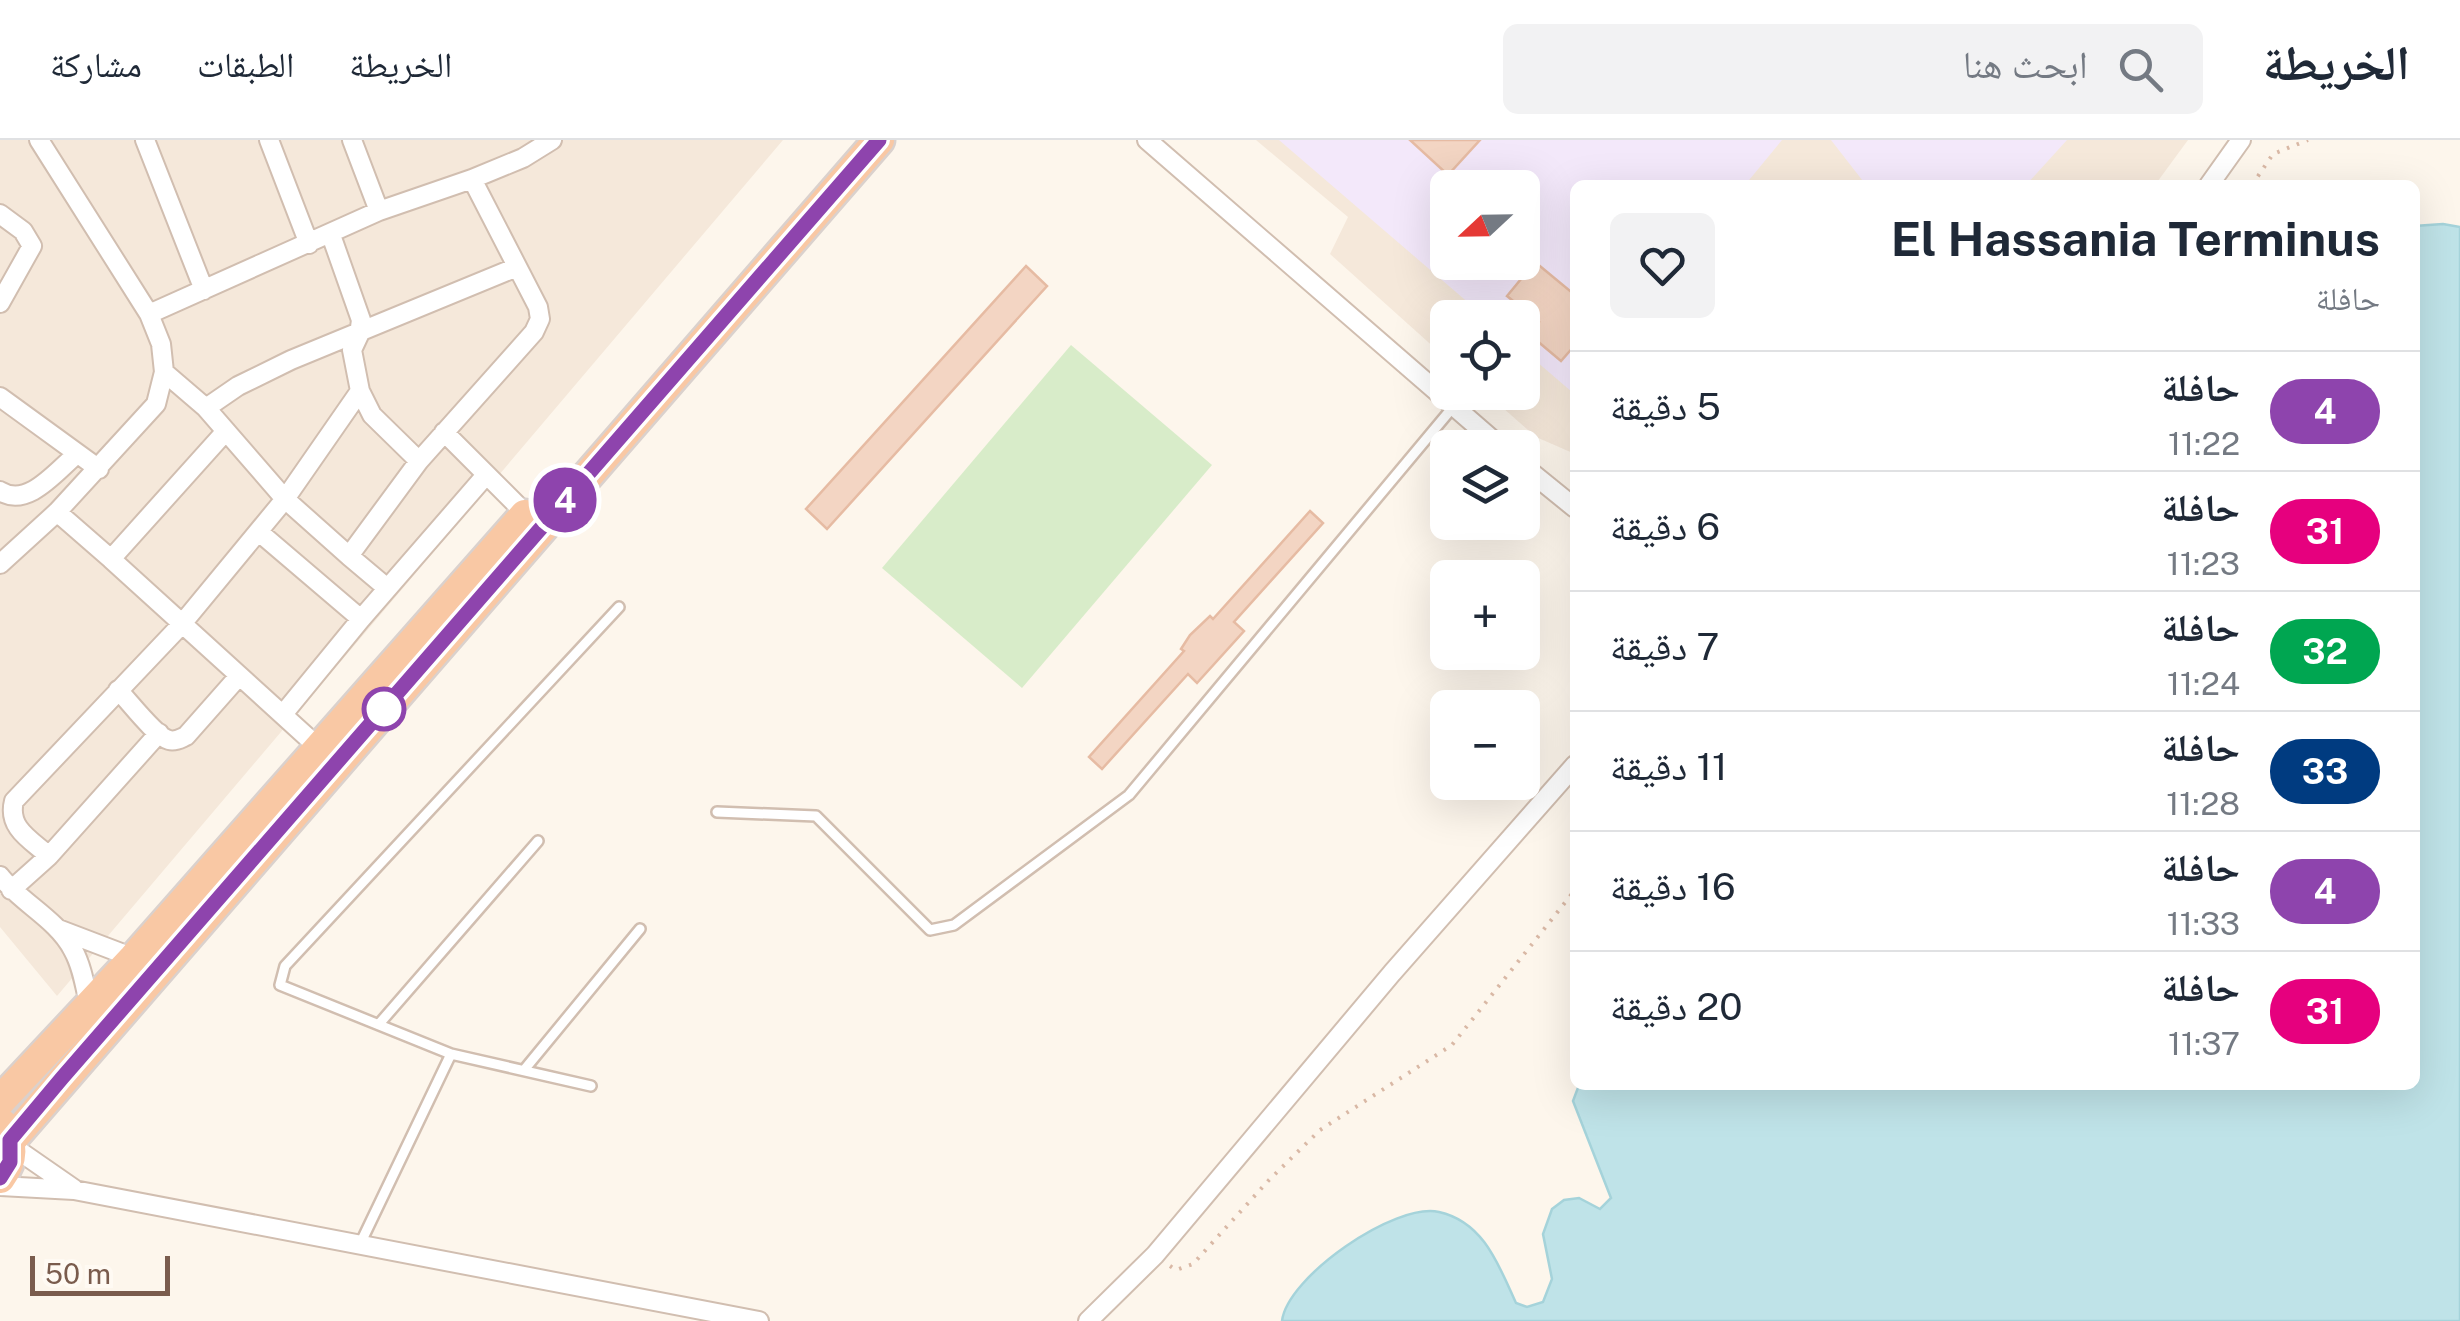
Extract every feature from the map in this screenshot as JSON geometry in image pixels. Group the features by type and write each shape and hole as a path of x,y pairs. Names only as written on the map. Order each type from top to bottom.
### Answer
{"highway":[{"path":"0,1102 134,958 852,140"},
{"path":"0,1178 10,1162 7,1136 879,140"}],"street":[{"path":"0,564 57,512 156,404 164,372 161,344 149,314 39,140"},
{"path":"146,140 204,290"},
{"path":"269,140 310,244"},
{"path":"352,140 380,211"},
{"path":"149,314 380,211 523,158 552,140"},
{"path":"1148,140 1430,387"},
{"path":"2212,180 2240,140"},
{"path":"350,556 418,461 534,332 540,319 538,308 472,180"},
{"path":"0,214 24,231 32,246 0,303"},
{"path":"331,235 361,320 352,350 360,391 372,415 418,461"},
{"path":"206,408 273,369 517,267"},
{"path":"164,372 206,408 286,498 387,588"},
{"path":"49,856 14,825 14,801 181,624 260,532 360,391"},
{"path":"0,398 99,468"},
{"path":"1457,410 1480,430"},
{"path":"111,559 226,431"},
{"path":"444,432 526,514"},
{"path":"0,491 18,497 30,494 77,454"},
{"path":"284,713 486,475"},
{"path":"1540,480 1570,504"},
{"path":"57,512 284,713 318,748"},
{"path":"260,532 361,619"},
{"path":"118,690 169,740 186,736 239,676"},
{"path":"89,1004 73,950 58,928 5,883 49,856 158,733"},
{"path":"1088,1321 1155,1255 1392,973 1570,771"},
{"path":"58,928 134,958"},
{"path":"7,1136 74,1190"},
{"path":"0,1186 74,1190 759,1321"}],"lane":[{"path":"718,812 816,816 930,930 954,924 1129,795 1382,497 1451,410"},
{"path":"590,1086 452,1054 280,985 285,966 619,607"},
{"path":"380,1024 538,841"},
{"path":"524,1070 640,929"},
{"path":"361,1242 452,1054"}],"path":[{"path":"2255,180 2273,154 2308,140"},
{"path":"1155,1255 1176,1270 1193,1264 1320,1130 1452,1045 1570,896"}],"shaded area":[{"path":"0,140 783,140 57,996 0,927"},
{"path":"1256,140 2188,140 2159,180 1570,180 1570,452 1540,439 1540,430 1528,430 1505,410 1540,410 1540,300 1430,300 1430,344 1330,254 1348,217"},
{"path":"1279,140 1782,140 1749,180 1570,180 1570,390 1540,365 1540,300 1465,300 1442,280 1540,280 1540,170 1430,170 1430,270"},
{"path":"1831,140 2067,140 2031,180 1862,180"}],"green space":[{"path":"1071,345 1212,465 1022,688 882,568"}],"water":[{"path":"2420,226 2460,227 2460,1321 1282,1321 1288,1303 1302,1284 1346,1246 1371,1230 1420,1212 1439,1212 1468,1225 1488,1247 1516,1303 1527,1307 1543,1302 1552,1279 1543,1234 1552,1209 1564,1200 1579,1198 1600,1209 1611,1198 1573,1101 1577,1090 2420,1090"}],"building":[{"path":"1410,140 1480,140 1453,170 1443,170"},
{"path":"1026,266 1047,286 827,529 806,509"},
{"path":"1540,266 1570,291 1570,351 1561,361 1540,343 1540,300 1512,300 1507,296 1520,280 1540,280"},
{"path":"1310,511 1323,523 1234,622 1244,631 1197,683 1188,674 1102,769 1089,757 1184,651 1181,649 1190,635 1210,616 1213,619"}],"bus line":[{"name":"4","path":"0,1178 10,1162 10,1140 62,1078 879,140"}]}
